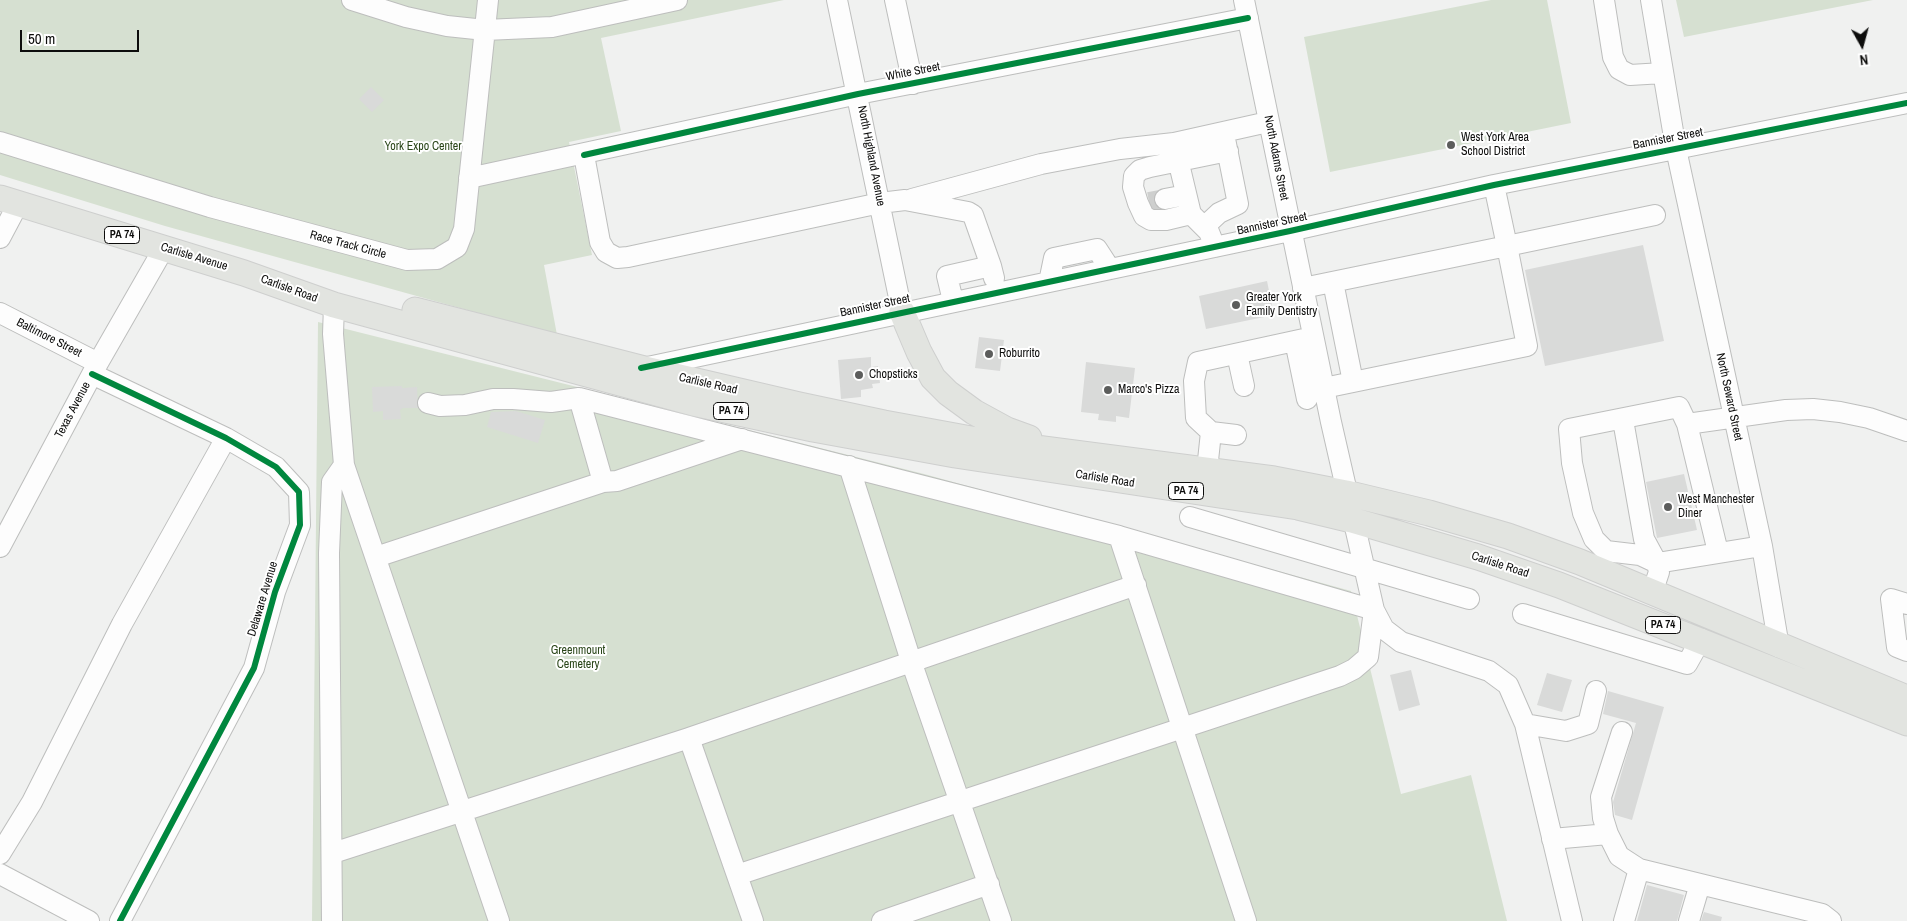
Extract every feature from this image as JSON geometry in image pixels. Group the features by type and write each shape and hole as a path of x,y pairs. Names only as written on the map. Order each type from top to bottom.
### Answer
{"main road":[{"name":"Carlisle Avenue","path":"9,201 244,273"},
{"name":"Carlisle Road","path":"244,273 334,305 693,403 813,429 1001,463 1298,507 1352,520 1478,557 1550,582 1701,639 1907,723"},
{"name":"Carlisle Road","path":"244,273 340,291 641,368 884,423 982,441 1207,470 1346,493 1429,513 1508,536 1580,562 1779,647 1907,698"},
{"path":"902,312 918,352 933,378 948,393 974,412 1006,430 1070,452"},
{"path":"510,354 603,372 622,372 641,368"}],"street":[{"path":"352,0 414,19 447,26 485,30 552,26 677,0"},
{"name":"Race Track Circle","path":"0,142 210,207 407,260 436,259 457,247 464,229 488,0"},
{"name":"North Highland Avenue","path":"837,0 902,312"},
{"path":"895,0 913,84"},
{"path":"1604,0 1613,57 1619,69 1630,75 1663,73"},
{"name":"North Seward Street","path":"1651,0 1676,148 1762,546 1779,647"},
{"name":"White Street","path":"470,178 584,155 858,94 913,84 1246,9"},
{"name":"North Adams Street","path":"1246,9 1303,288 1304,339 1314,387 1346,493 1374,610"},
{"name":"Bannister Street","path":"641,368 1290,231 1494,185 1907,103"},
{"path":"1224,132 1238,204 1219,213 1194,212 1150,201 1133,187 1134,176 1140,170 1224,132 1268,122"},
{"path":"584,155 600,242 606,252 617,258 880,203 909,200 1040,164 1120,149 1176,153 1228,152"},
{"path":"1176,153 1194,212 1209,232 1215,247"},
{"path":"1314,387 1352,382 1527,346 1494,185"},
{"path":"909,200 968,212 973,215 991,266 997,292"},
{"path":"0,238 9,201"},
{"path":"1150,201 1144,216 1151,220 1166,220 1194,212"},
{"path":"1303,288 1655,215"},
{"name":"Texas Avenue","path":"0,547 95,368 164,248"},
{"path":"953,301 947,276 991,266"},
{"path":"1333,282 1352,382"},
{"path":"334,305 332,334 344,465 499,921"},
{"name":"Baltimore Street","path":"0,313 95,368"},
{"path":"1236,435 1211,432 1196,418 1195,369 1198,362 1304,339"},
{"path":"1237,354 1244,386"},
{"name":"Delaware Avenue","path":"95,368 276,467 299,492 300,524 275,592 254,668 120,921"},
{"path":"428,403 440,406 465,405 493,399 513,398 551,402 580,398 1119,536 1374,610 1384,629 1401,642 1489,671 1508,685 1525,724 1572,921"},
{"path":"580,398 603,482"},
{"path":"1718,552 1687,424 1679,407 1623,420 1588,424 1569,430 1572,463 1583,513 1594,539 1606,551 1640,556 1657,563 1762,546"},
{"path":"1687,424 1786,410 1813,409 1869,418 1907,431"},
{"path":"1623,420 1644,539 1657,563 1659,572 1652,593"},
{"path":"1207,470 1211,432"},
{"path":"0,854 32,802 122,624 226,438"},
{"path":"376,557 603,482 618,481 742,439"},
{"path":"332,921 333,854 329,552 332,482 344,465"},
{"path":"849,466 911,661 1001,921"},
{"path":"1190,517 1469,599"},
{"path":"1119,536 1246,921"},
{"path":"333,854 689,738 1136,585"},
{"path":"1907,604 1891,599 1897,647 1907,651"},
{"path":"737,875 1182,726 1340,676 1354,669 1368,657 1374,610"},
{"path":"1523,614 1687,664 1701,639"},
{"path":"1525,724 1566,731 1588,724 1596,691"},
{"path":"1622,732 1601,796 1603,818 1608,834 1619,856 1638,870 1700,884 1788,914 1822,914 1831,921"},
{"path":"689,738 753,921"},
{"path":"1552,839 1608,834"},
{"path":"1624,921 1638,870"},
{"path":"0,874 89,921"},
{"path":"882,921 988,884"},
{"path":"1689,921 1700,884"}],"green space":[{"name":"York Expo Center","path":"0,0 784,0 601,38 621,131 569,142 592,255 544,265 557,335 165,226 0,175"},
{"path":"1491,0 1547,0 1571,123 1330,172 1304,37"},
{"path":"1676,0 1873,0 1684,37"},
{"name":"Greenmount Cemetery","path":"318,322 924,474 1351,591 1401,794 1471,775 1507,921 312,921"}],"building":[{"path":"371,87 384,100 372,112 359,99"},
{"path":"1643,245 1664,341 1545,366 1525,270"},
{"name":"Greater York Family Dentistry","path":"1267,281 1274,315 1206,329 1199,296"},
{"name":"Roburrito","path":"979,337 1004,340 1000,371 975,368"},
{"name":"Chopsticks","path":"871,357 871,367 878,366 880,383 872,384 873,388 861,390 861,397 841,399 838,360"},
{"name":"Marco's Pizza","path":"1086,362 1135,368 1129,418 1116,416 1116,422 1098,420 1099,414 1081,412"},
{"path":"402,386 402,388 417,387 418,408 403,408 400,410 401,419 383,420 383,411 373,412 372,387"},
{"path":"516,411 545,420 538,443 487,427 491,412"},
{"name":"West Manchester Diner","path":"1684,474 1697,530 1657,538 1646,482"},
{"path":"1411,670 1420,705 1399,711 1390,675"},
{"path":"1547,673 1572,680 1562,712 1537,705"},
{"path":"1608,691 1664,707 1632,820 1615,815 1613,802 1636,723 1603,714"},
{"path":"1647,885 1684,895 1677,921 1637,921"},
{"path":"1704,912 1722,917 1721,921 1701,921"}],"tunnel":[{"path":"1149,202 1165,199"}],"cycle path":[{"path":"584,155 858,94 1248,18"},
{"path":"641,368 1290,231 1494,185 1907,103"},
{"path":"92,374 226,438 276,467 299,492 300,525 275,592 254,668 120,921"}],"place":[{"name":"West York Area School District","path":"1451,145"},
{"name":"Greater York Family Dentistry","path":"1236,305"},
{"name":"Roburrito","path":"989,354"},
{"name":"Chopsticks","path":"859,375"},
{"name":"Marco's Pizza","path":"1108,390"},
{"name":"West Manchester Diner","path":"1668,507"}]}
